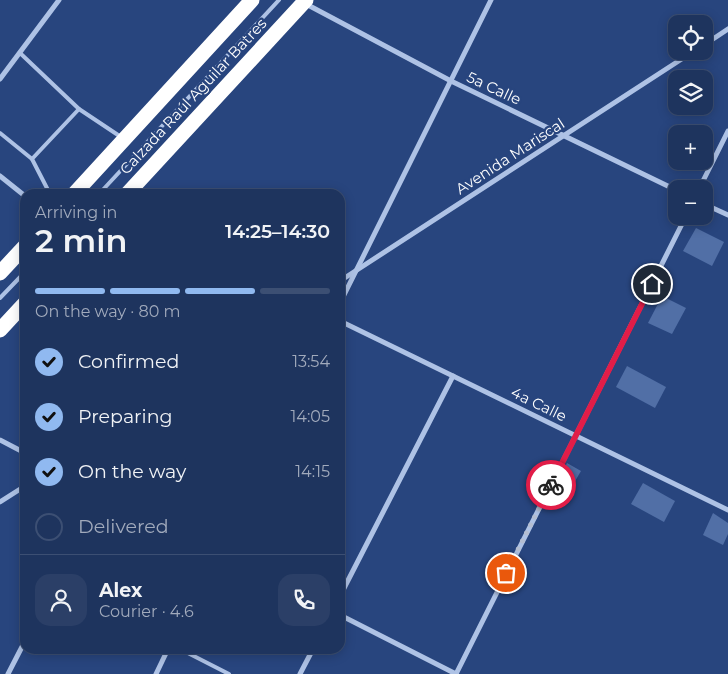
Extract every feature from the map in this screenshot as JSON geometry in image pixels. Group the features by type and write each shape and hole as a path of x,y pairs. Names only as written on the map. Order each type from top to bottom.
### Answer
{"highway":[{"name":"Calzada Raúl Aguilar Batres","path":"79,189 250,1"},
{"name":"Calzada Raúl Aguilar Batres","path":"132,189 305,1"},
{"path":"0,273 20,251"},
{"path":"0,330 20,308"}],"street":[{"path":"0,79 59,0"},
{"path":"345,293 491,0"},
{"name":"5a Calle","path":"305,1 450,81 668,186"},
{"path":"713,39 728,29"},
{"name":"Avenida Mariscal","path":"345,278 680,60"},
{"path":"704,180 728,131"},
{"path":"0,176 20,192"},
{"path":"713,208 728,215"},
{"path":"345,618 456,674 681,225"},
{"name":"4a Calle","path":"345,323 728,510"},
{"path":"345,586 453,376"},
{"path":"0,440 20,450"},
{"path":"0,502 20,489"},
{"path":"8,674 20,651"},
{"path":"156,674 166,654"},
{"path":"300,674 310,654"}],"lane":[{"path":"105,189 279,0"},
{"path":"20,53 79,109 125,139"},
{"path":"32,159 79,109"},
{"path":"0,133 32,159 47,189"},
{"path":"0,298 20,277"},
{"path":"190,654 229,674"}],"building":[{"path":"696,228 724,242 712,266 683,251"},
{"path":"662,296 686,308 672,334 648,323"},
{"path":"627,366 666,387 655,408 616,387"},
{"path":"567,463 581,471 571,488 558,480"},
{"path":"643,483 675,501 664,522 631,504"},
{"path":"713,513 728,523 728,534 723,545 703,535"}],"way so far":[{"path":"506,573 551,485"}],"route":[{"path":"551,485 652,284"}]}
